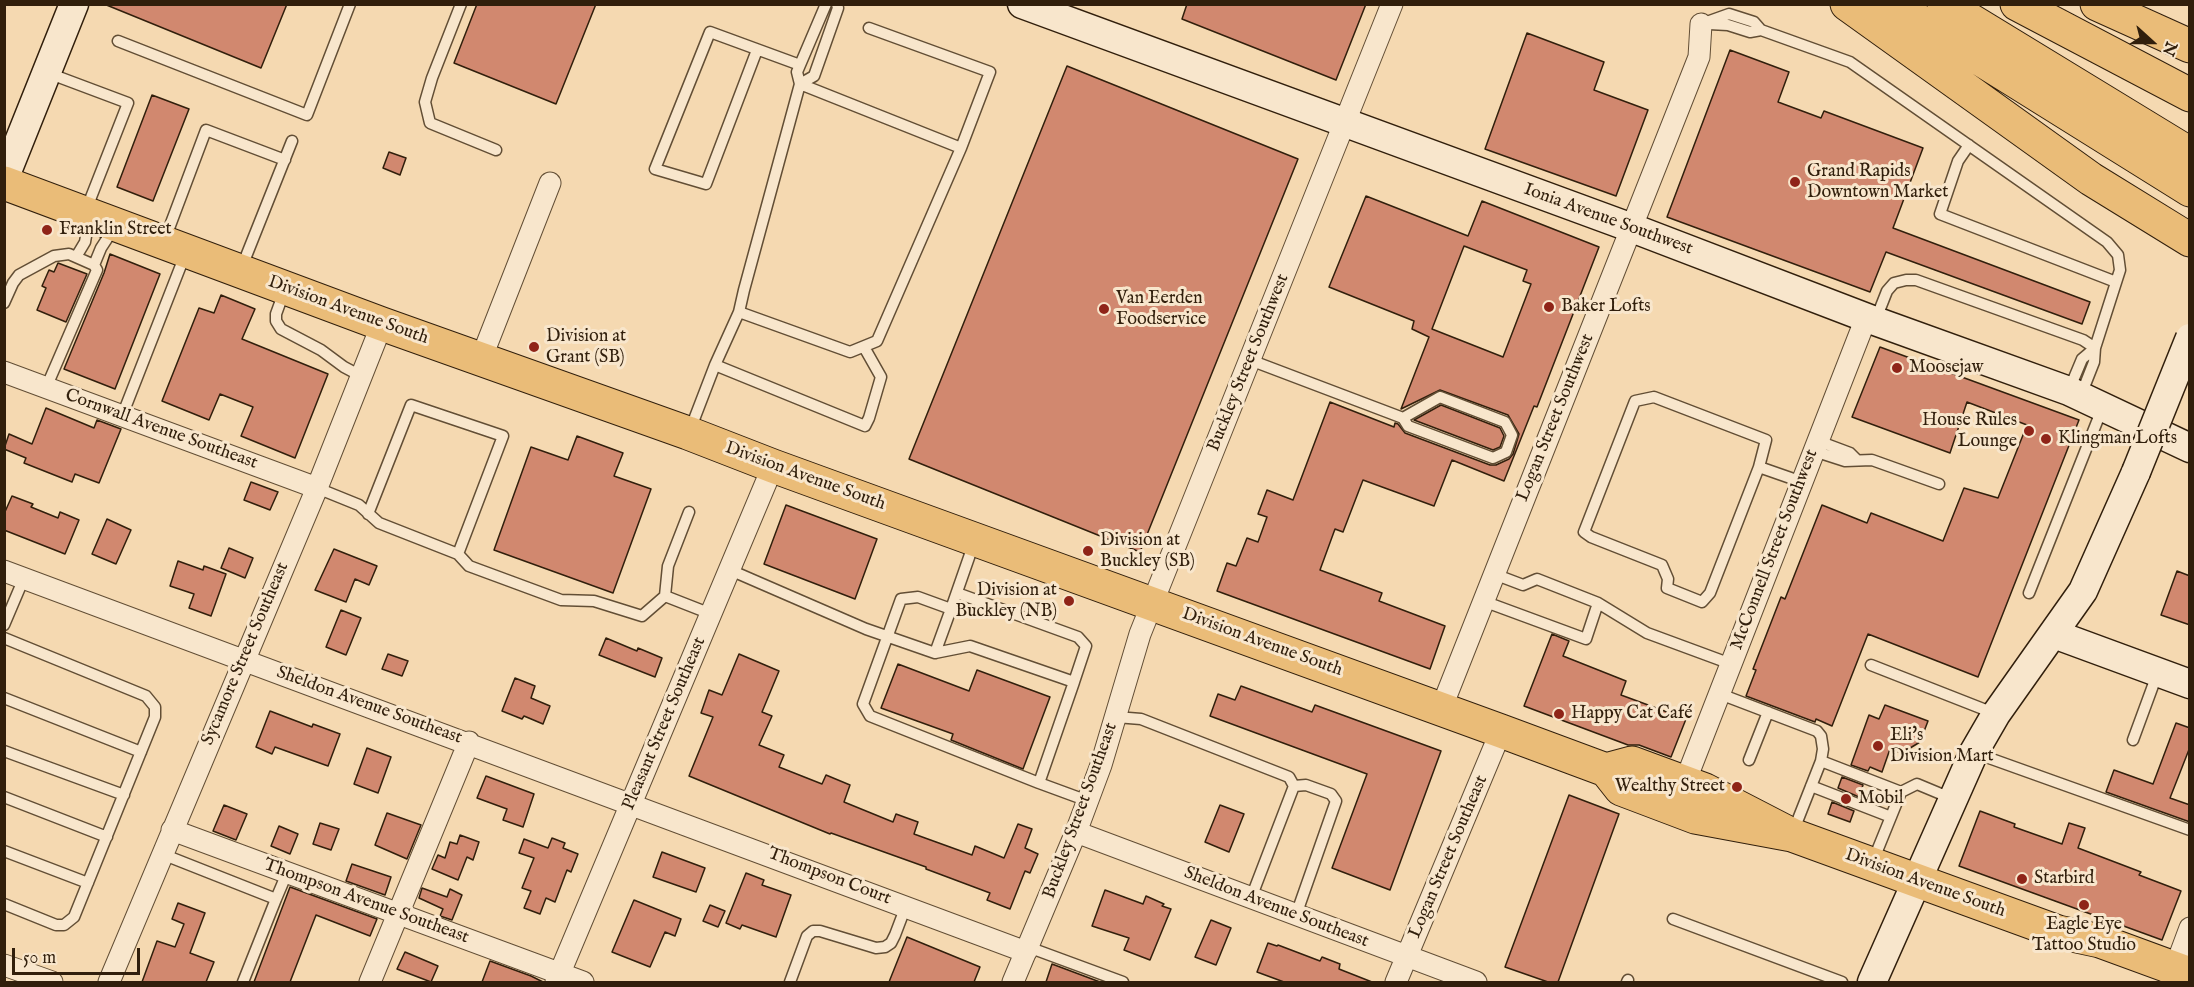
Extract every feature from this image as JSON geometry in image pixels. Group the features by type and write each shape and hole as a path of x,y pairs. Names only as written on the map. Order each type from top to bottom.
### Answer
{"main road":[{"path":"1847,4 2091,179 2190,240"},
{"path":"1892,4 2190,190"},
{"path":"1944,4 2190,153"},
{"path":"2017,4 2190,94"},
{"path":"2097,4 2190,46"},
{"name":"Division Avenue South","path":"4,183 240,272 688,433 1606,770 1622,789 1695,817 1792,835"},
{"name":"Division Avenue South","path":"1606,770 1632,763 1685,782 1792,835 2058,932 2100,941 2176,977"}],"street":[{"path":"4,178 74,4"},
{"name":"Ionia Avenue Southwest","path":"1022,4 1058,11 1344,123 1632,228 1870,320 2084,398 2190,448"},
{"name":"Buckley Street Southwest","path":"1153,603 1392,4"},
{"name":"Logan Street Southwest","path":"1441,709 1698,57 1701,24"},
{"path":"481,359 550,183"},
{"name":"McConnell Street Southwest","path":"1685,782 1816,446 1870,320"},
{"name":"Sycamore Street Southeast","path":"109,982 317,488 382,324"},
{"path":"1872,982 1974,752 1996,714 2083,591 2136,472 2190,338"},
{"name":"Cornwall Avenue Southeast","path":"4,372 317,488"},
{"name":"Pleasant Street Southeast","path":"558,978 773,466"},
{"name":"Sheldon Avenue Southeast","path":"14,574 632,804"},
{"name":"Buckley Street Southeast","path":"1013,982 1088,801 1138,642 1153,603"},
{"path":"2054,634 2190,684"},
{"name":"Logan Street Southeast","path":"1396,982 1501,731"},
{"path":"370,982 469,742"},
{"name":"Thompson Court","path":"632,804 1027,950"},
{"name":"Thompson Avenue Southeast","path":"172,831 399,914 558,978 583,982"},
{"name":"Sheldon Avenue Southeast","path":"1076,832 1476,982"},
{"path":"2176,977 2190,928"},
{"path":"4,965 52,982"}],"lane":[{"path":"118,41 307,115 350,4"},
{"path":"461,4 425,102 430,123 496,150"},
{"path":"688,433 715,365 740,312 800,84 797,72 826,4"},
{"path":"800,84 814,76 838,8 837,4"},
{"path":"1701,24 1729,14 1754,22 1761,30 1850,62 2107,242 2118,255 2120,270 2095,348 2094,362 2029,593"},
{"path":"740,312 850,352 877,341 990,72 869,28"},
{"path":"757,50 706,184 655,169 710,32 800,65"},
{"path":"46,72 128,103 97,218 76,256"},
{"path":"800,84 960,148"},
{"path":"122,416 175,247 206,130 285,160"},
{"path":"240,272 292,141"},
{"path":"1969,145 1958,161 1940,214 2116,282"},
{"path":"94,265 101,248 97,218"},
{"path":"4,303 19,274 59,254 76,256 94,265 97,270 46,388"},
{"path":"1870,320 1894,283 1906,279 1916,280 2083,340 2095,348"},
{"path":"285,288 276,314 276,321 281,329 321,350 361,376"},
{"path":"715,365 865,426 881,377 864,347"},
{"path":"1250,360 1403,418 1408,426 1493,458 1506,452 1512,435 1505,422 1440,397 1403,418"},
{"path":"1654,397 1766,440 1759,467 1710,593 1701,602 1667,588 1668,579 1662,565 1591,537 1584,532 1635,401 1654,397"},
{"path":"368,514 411,405 503,436 458,554"},
{"path":"1816,446 1850,453 1856,459 1872,460 1939,484"},
{"path":"1759,467 1802,482"},
{"path":"317,488 359,505 379,524 458,554 469,566 561,600 594,601 642,616 665,596 668,566 689,512"},
{"path":"935,653 976,540"},
{"path":"730,570 886,636 935,653 970,646 1074,682"},
{"path":"4,625 14,574"},
{"path":"1494,574 1523,585 1537,579 1598,603 1647,633 1731,664"},
{"path":"957,593 1078,637 1086,646 1039,783"},
{"path":"665,596 711,614"},
{"path":"951,609 918,597 901,599 863,704 870,716 1088,801"},
{"path":"1483,601 1586,639 1598,603"},
{"path":"4,638 146,696 155,707 155,717 74,917 64,925 56,925 4,904"},
{"path":"1870,665 1996,714"},
{"path":"2133,740 2158,672"},
{"path":"1720,694 1819,733 1823,749 1821,761 1792,835"},
{"path":"4,698 141,752"},
{"path":"1749,760 1768,712"},
{"path":"1116,717 1140,719 1289,777 1294,786"},
{"path":"4,751 124,795"},
{"path":"1974,752 2190,830"},
{"path":"1821,761 1901,792"},
{"path":"1871,864 1901,792 1917,784 1953,799"},
{"path":"1294,786 1305,785 1330,794 1336,801 1296,915"},
{"path":"1251,898 1294,786"},
{"path":"1812,786 1891,817"},
{"path":"4,797 107,837"},
{"path":"4,851 88,883"},
{"path":"162,854 276,899"},
{"path":"243,982 286,873"},
{"path":"790,982 807,936 813,931 820,931 876,948 885,947 891,944 906,906"},
{"path":"1673,919 1842,982"},
{"path":"1027,950 1123,982"}],"building":[{"path":"104,4 287,4 261,68"},
{"path":"477,4 596,4 556,104 454,63"},
{"path":"1187,4 1366,4 1336,80 1182,19"},
{"path":"1527,33 1604,62 1594,90 1648,110 1616,196 1485,149"},
{"name":"Grand Rapids Downtown Market","path":"1730,50 1789,72 1778,102 1821,118 1824,111 1923,148 1893,228 2090,302 2082,324 1886,252 1870,292 1667,217"},
{"name":"Van Eerden Foodservice","path":"1067,66 1298,159 1140,552 909,459"},
{"path":"152,95 189,109 153,201 117,187"},
{"path":"389,152 406,158 400,175 383,168"},
{"path":"1366,196 1468,236 1482,201 1599,247 1537,407 1534,406 1504,481 1452,460 1434,506 1363,480 1343,532 1335,529 1320,570 1382,593 1379,601 1445,626 1430,669 1217,591 1227,563 1236,566 1247,538 1258,542 1267,517 1258,514 1267,490 1293,500 1330,402 1394,427 1395,423 1398,424 1405,433 1490,465 1496,465 1509,459 1513,454 1519,434 1508,415 1440,390 1401,409 1429,337 1412,329 1414,321 1329,287","holes":["1464,246 1527,270 1523,281 1531,284 1503,357 1432,329"]},
{"path":"110,254 160,274 115,389 64,369"},
{"path":"58,263 87,274 66,322 37,310 46,288 42,286 49,270 54,272"},
{"path":"221,295 255,309 242,339 328,374 295,458 241,436 253,407 220,394 209,420 162,401 199,308 214,313"},
{"path":"1880,347 2079,420 1978,677 1868,634 1832,726 1816,719 1815,722 1746,696 1756,670 1753,669 1781,597 1785,599 1822,505 1867,523 1871,513 1943,541 1964,488 1998,498 2027,425 1967,402 1950,453 1852,417"},
{"path":"1441,405 1500,428 1504,436 1500,447 1493,450 1414,420"},
{"path":"46,408 94,428 97,420 121,429 99,483 75,474 72,482 24,463 26,458 4,449 9,434 32,444"},
{"path":"577,436 623,453 614,476 651,489 613,593 494,550 531,447 568,460"},
{"path":"251,482 278,492 270,510 244,500"},
{"path":"12,496 33,504 31,507 58,518 60,512 79,520 65,554 4,530 4,514"},
{"path":"786,505 877,539 855,599 764,564"},
{"path":"107,519 131,530 116,564 92,554"},
{"path":"229,548 253,558 245,578 221,568"},
{"path":"334,549 377,566 369,585 355,579 346,602 315,590"},
{"path":"178,561 203,570 204,566 226,574 211,616 189,608 194,594 170,586"},
{"path":"2177,571 2190,576 2190,625 2161,615"},
{"path":"341,610 361,618 346,655 326,647"},
{"path":"1552,634 1569,641 1563,656 1626,681 1621,695 1686,719 1671,757 1639,745 1628,745 1524,706"},
{"path":"606,638 637,651 638,648 662,658 655,677 599,655"},
{"path":"388,654 408,661 402,676 382,669"},
{"path":"739,654 779,671 762,712 772,716 759,745 784,755 779,767 822,784 826,775 850,785 844,802 893,822 896,814 918,822 914,834 972,855 975,846 1004,858 1018,824 1032,829 1025,848 1038,854 1030,873 1025,871 1010,909 987,900 990,893 926,869 926,867 830,834 689,776 713,717 701,713 709,690 722,695"},
{"path":"898,664 969,691 977,670 1050,697 1023,769 951,740 953,734 881,708"},
{"path":"515,678 535,686 531,698 550,706 543,724 524,716 522,719 502,711"},
{"path":"1241,686 1312,712 1315,705 1441,751 1390,890 1332,868 1367,774 1210,716 1218,694 1235,700"},
{"path":"1885,705 1928,721 1920,742 1902,753 1890,749 1882,772 1870,767 1868,771 1851,765 1869,715 1879,719"},
{"path":"270,711 312,727 313,724 340,734 328,766 275,747 272,754 256,747"},
{"path":"2176,723 2190,728 2190,747 2170,798 2190,805 2190,822 2106,792 2114,770 2153,784"},
{"path":"367,748 391,757 378,793 354,784"},
{"path":"486,776 534,794 523,827 503,820 507,809 477,798"},
{"path":"1842,777 1863,785 1859,797 1838,788"},
{"path":"1569,795 1619,814 1558,982 1548,982 1505,967"},
{"path":"1832,802 1854,811 1850,822 1828,814"},
{"path":"224,805 247,814 236,840 213,831"},
{"path":"1220,805 1244,814 1229,852 1205,842"},
{"path":"1980,811 2015,824 2014,827 2062,844 2069,823 2085,828 2078,848 2141,872 2139,875 2181,891 2162,940 1959,866"},
{"path":"387,813 421,825 407,859 375,845"},
{"path":"320,823 339,829 331,850 313,844"},
{"path":"279,826 298,834 290,854 271,846"},
{"path":"460,835 479,842 473,860 467,857 458,880 432,869 438,855 445,858 450,842 457,844"},
{"path":"552,838 565,843 563,848 578,854 571,872 567,870 555,902 546,898 540,914 524,908 531,891 522,888 534,858 519,853 524,839 548,848"},
{"path":"662,852 705,868 696,892 653,877"},
{"path":"352,864 391,877 385,895 346,881"},
{"path":"746,873 764,880 762,885 791,895 776,937 742,925 740,929 726,923"},
{"path":"290,887 377,919 370,936 316,915 290,982 254,982"},
{"path":"422,888 447,897 450,889 462,895 452,920 440,916 443,909 419,898"},
{"path":"1105,890 1143,904 1146,896 1171,909 1150,960 1124,950 1129,938 1092,926"},
{"path":"634,900 681,919 675,936 665,932 650,967 612,952"},
{"path":"178,903 205,913 190,953 214,962 206,982 142,982 157,941 175,947 184,924 172,919"},
{"path":"710,905 725,911 718,927 703,921"},
{"path":"1211,920 1231,928 1216,965 1195,957"},
{"path":"907,937 980,967 974,982 889,982"},
{"path":"1268,943 1320,961 1322,957 1340,964 1339,969 1372,982 1284,982 1257,972"},
{"path":"405,952 438,966 431,982 397,969"},
{"path":"490,961 531,976 543,982 482,982"},
{"path":"1052,964 1100,982 1046,982"}],"place":[{"name":"Grand Rapids Downtown Market","path":"1795,182"},
{"name":"Franklin Street","path":"47,230"},
{"name":"Baker Lofts","path":"1549,307"},
{"name":"Van Eerden Foodservice","path":"1104,309"},
{"name":"Division at Grant (SB)","path":"534,347"},
{"name":"Moosejaw","path":"1897,368"},
{"name":"House Rules Lounge","path":"2029,431"},
{"name":"Klingman Lofts","path":"2046,439"},
{"name":"Division at Buckley (SB)","path":"1088,551"},
{"name":"Division at Buckley (NB)","path":"1069,601"},
{"name":"Happy Cat Café","path":"1559,714"},
{"name":"Eli's Division Mart","path":"1878,746"},
{"name":"Wealthy Street","path":"1737,787"},
{"name":"Mobil","path":"1846,799"},
{"name":"Starbird","path":"2022,879"},
{"name":"Eagle Eye Tattoo Studio","path":"2084,905"}]}
